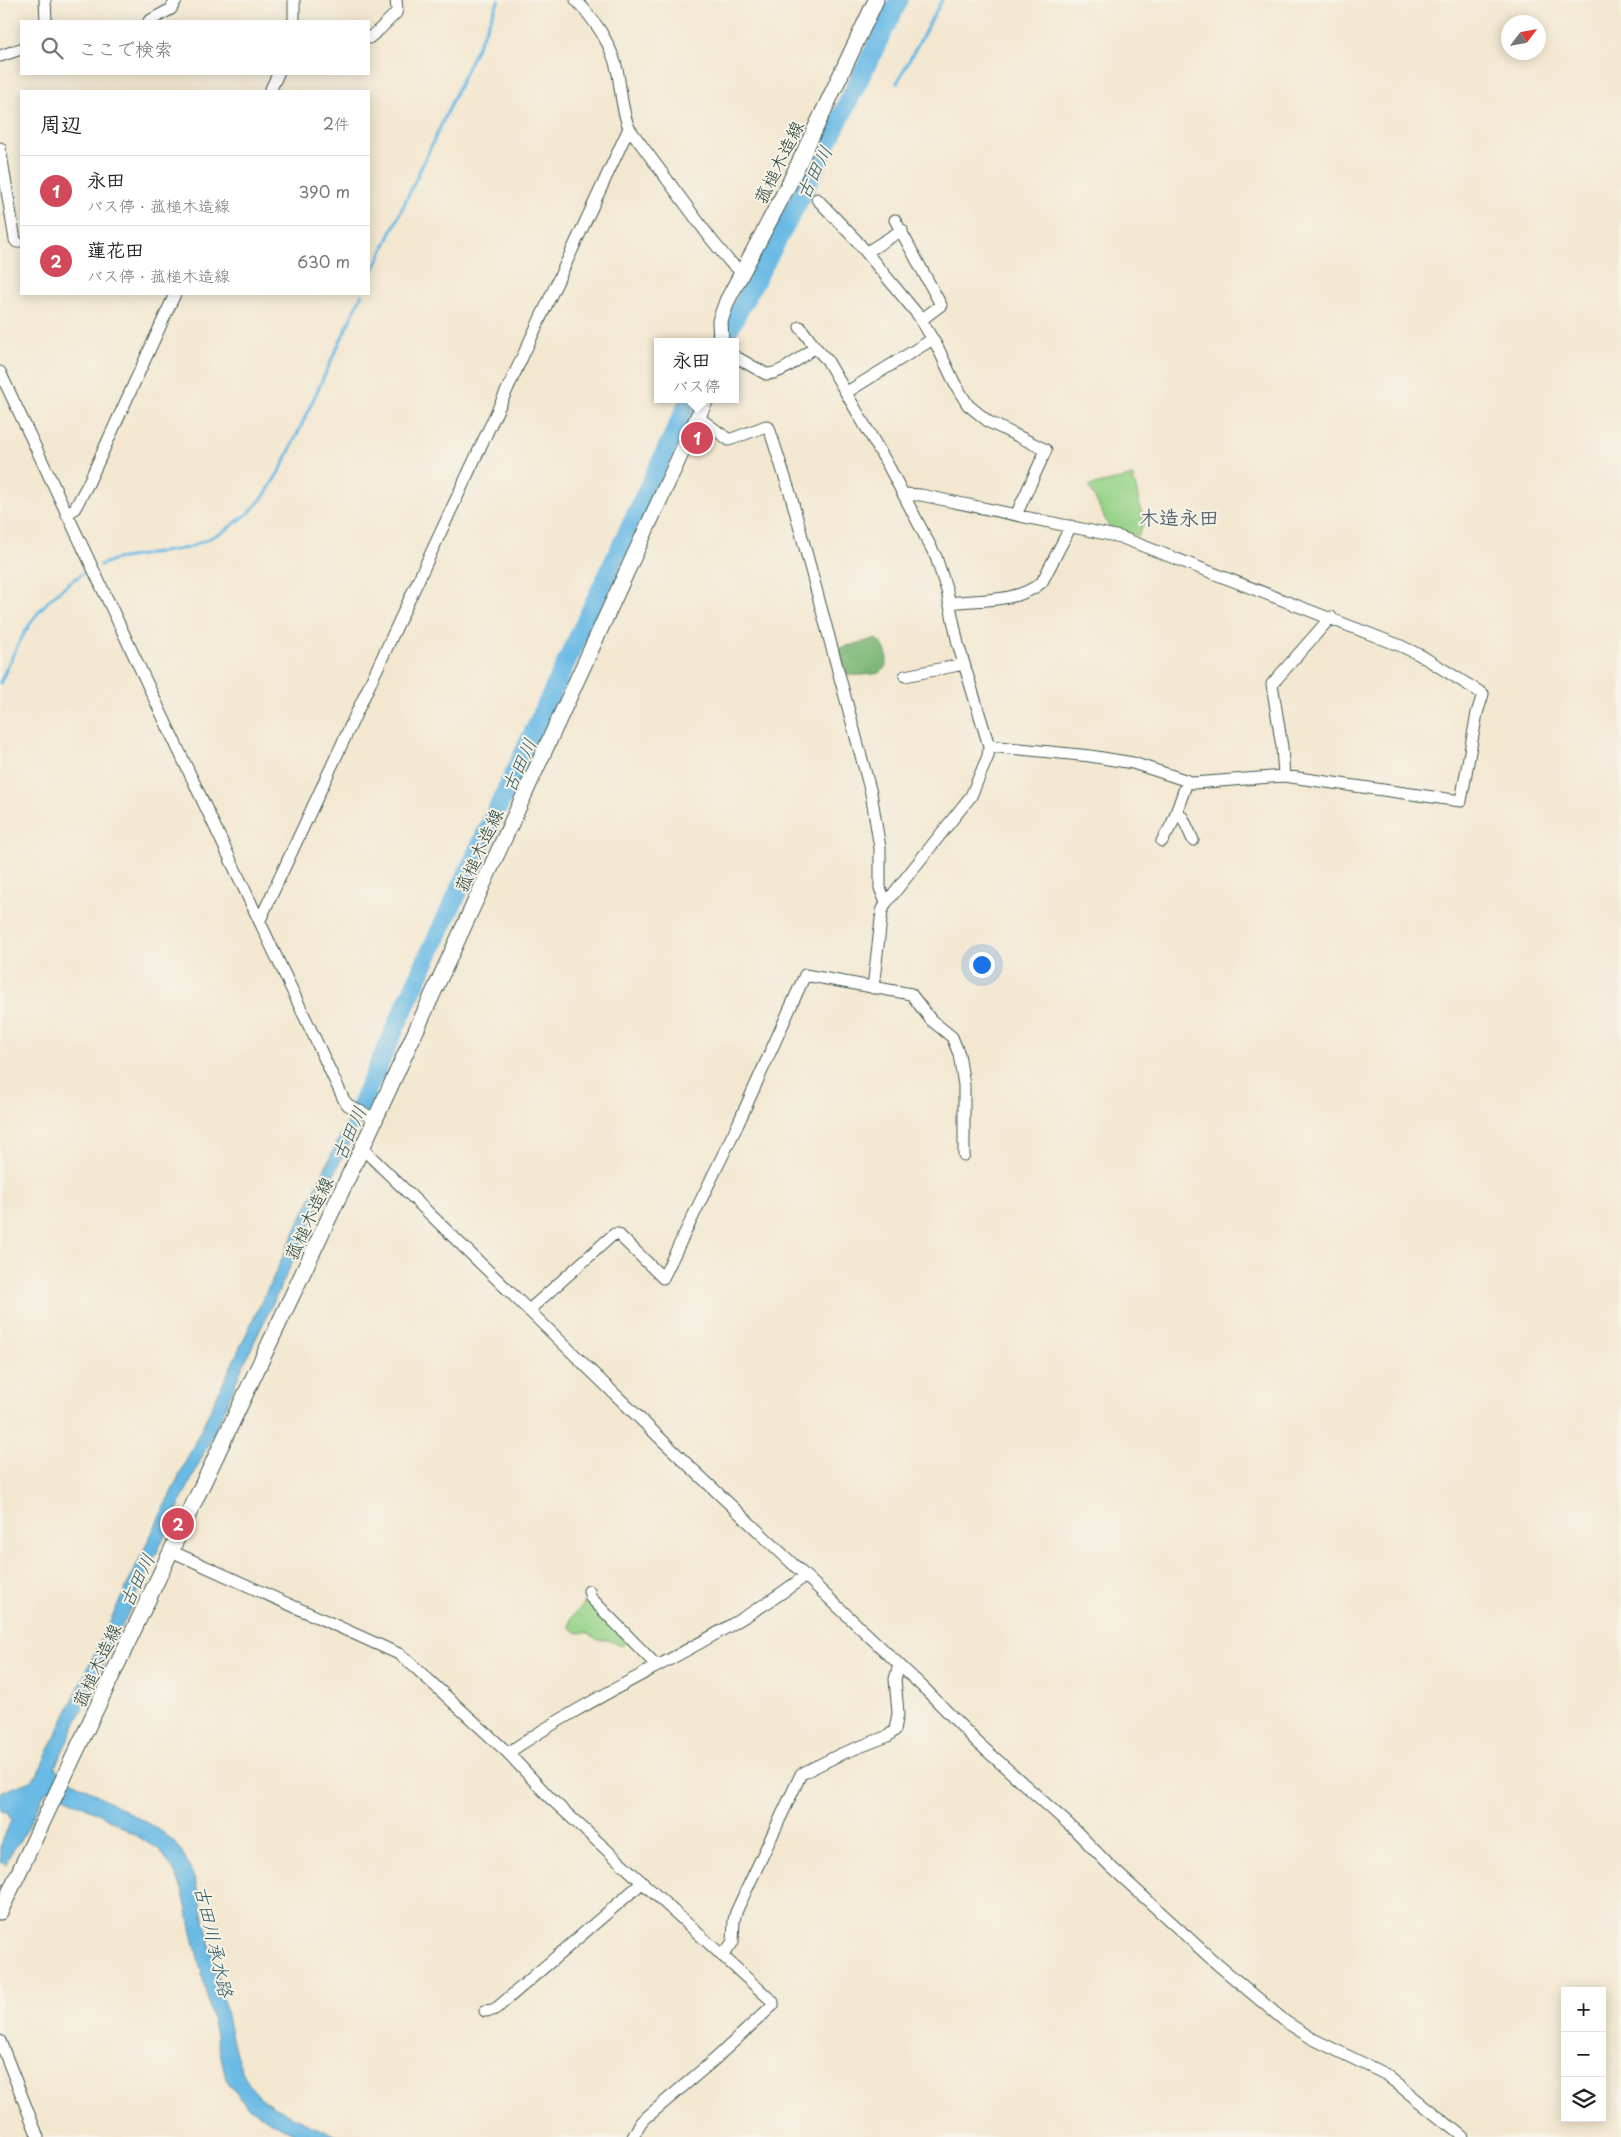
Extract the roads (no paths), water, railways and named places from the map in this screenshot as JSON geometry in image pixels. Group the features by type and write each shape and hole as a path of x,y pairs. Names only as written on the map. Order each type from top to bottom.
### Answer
{"main road":[{"name":"菰槌木造線","path":"720,335 722,313 790,184 876,0"},
{"name":"菰槌木造線","path":"0,1912 362,1148 371,1117 704,403"}],"street":[{"path":"45,0 46,20"},
{"path":"151,20 171,9 176,0"},
{"path":"294,0 294,20"},
{"path":"370,37 396,13 396,0"},
{"path":"576,0 599,26 609,46 617,72 624,112 629,128 711,239 729,261 742,273"},
{"path":"0,56 20,49"},
{"path":"270,90 278,75"},
{"path":"260,920 629,128"},
{"path":"0,148 12,224 17,242"},
{"path":"817,199 867,252 921,320 933,339 955,384 973,410 989,422 1046,450 1016,515"},
{"path":"895,220 941,305 921,320"},
{"path":"867,252 902,230"},
{"path":"67,515 75,508 88,484 175,295"},
{"path":"800,327 827,360 847,392 904,494 936,557 964,664 989,746 988,756 971,796 882,910 873,988"},
{"path":"847,392 933,339"},
{"path":"739,359 766,374 771,374 787,366 815,347"},
{"path":"0,372 348,1105 371,1117"},
{"path":"698,417 730,440 766,426 769,428 791,496 871,793 880,848 880,888 886,903"},
{"path":"904,494 1120,537 1331,617 1410,650 1483,694 1477,713 1461,801 1284,776 1187,782 1133,763 1090,756 989,746"},
{"path":"949,602 998,599 1037,586 1042,582 1061,549 1071,526"},
{"path":"1284,776 1282,747 1272,684 1331,617"},
{"path":"905,676 964,664"},
{"path":"1162,841 1169,831 1187,782"},
{"path":"1177,811 1183,818 1193,840"},
{"path":"529,1310 614,1234 618,1234 626,1240 663,1278 738,1124 805,975 911,994 931,1020 952,1037 959,1054 964,1085 964,1155"},
{"path":"362,1148 664,1442 899,1665 977,1742 1074,1830 1116,1872 1269,2010 1313,2039 1385,2074 1463,2137"},
{"path":"170,1550 399,1654 430,1680 508,1753 551,1799 773,2002 773,2006 714,2060 641,2122 633,2137"},
{"path":"508,1753 750,1613 805,1576"},
{"path":"589,1591 591,1598 657,1666"},
{"path":"722,1956 733,1942 736,1912 801,1774 841,1754 888,1736 895,1730 898,1713 894,1680 899,1665"},
{"path":"485,2011 498,2007 643,1882"},
{"path":"0,2041 38,2137"}],"water":[{"path":"363,1088 373,1093 55,1767 59,1773 161,1831 182,1852 195,1880 233,2042 245,2077 258,2095 265,2101 338,2137 302,2137 271,2122 247,2106 226,2078 182,1889 173,1869 160,1850 102,1815 50,1790 45,1792 26,1831 9,1856 6,1865 0,1862 0,1847 11,1820 7,1812 0,1811 0,1793 30,1781 37,1775"}],"waterway":[{"path":"370,278 499,0"},
{"name":"古田川","path":"724,338 797,204 899,0"},
{"path":"897,83 942,0"},
{"path":"100,565 116,559 188,548 223,532 249,513 265,495 283,465 362,295"},
{"name":"古田川","path":"357,1113 421,971 688,403"},
{"path":"0,683 16,648 33,619 56,594 87,571"}],"place":[{"name":"永田","path":"697,438"},
{"name":"蓮花田","path":"178,1524"}],"district":[{"name":"木造永田","path":"1179,517"}],"water label":[{"name":"古田川承水路","path":"215,1941"}]}
